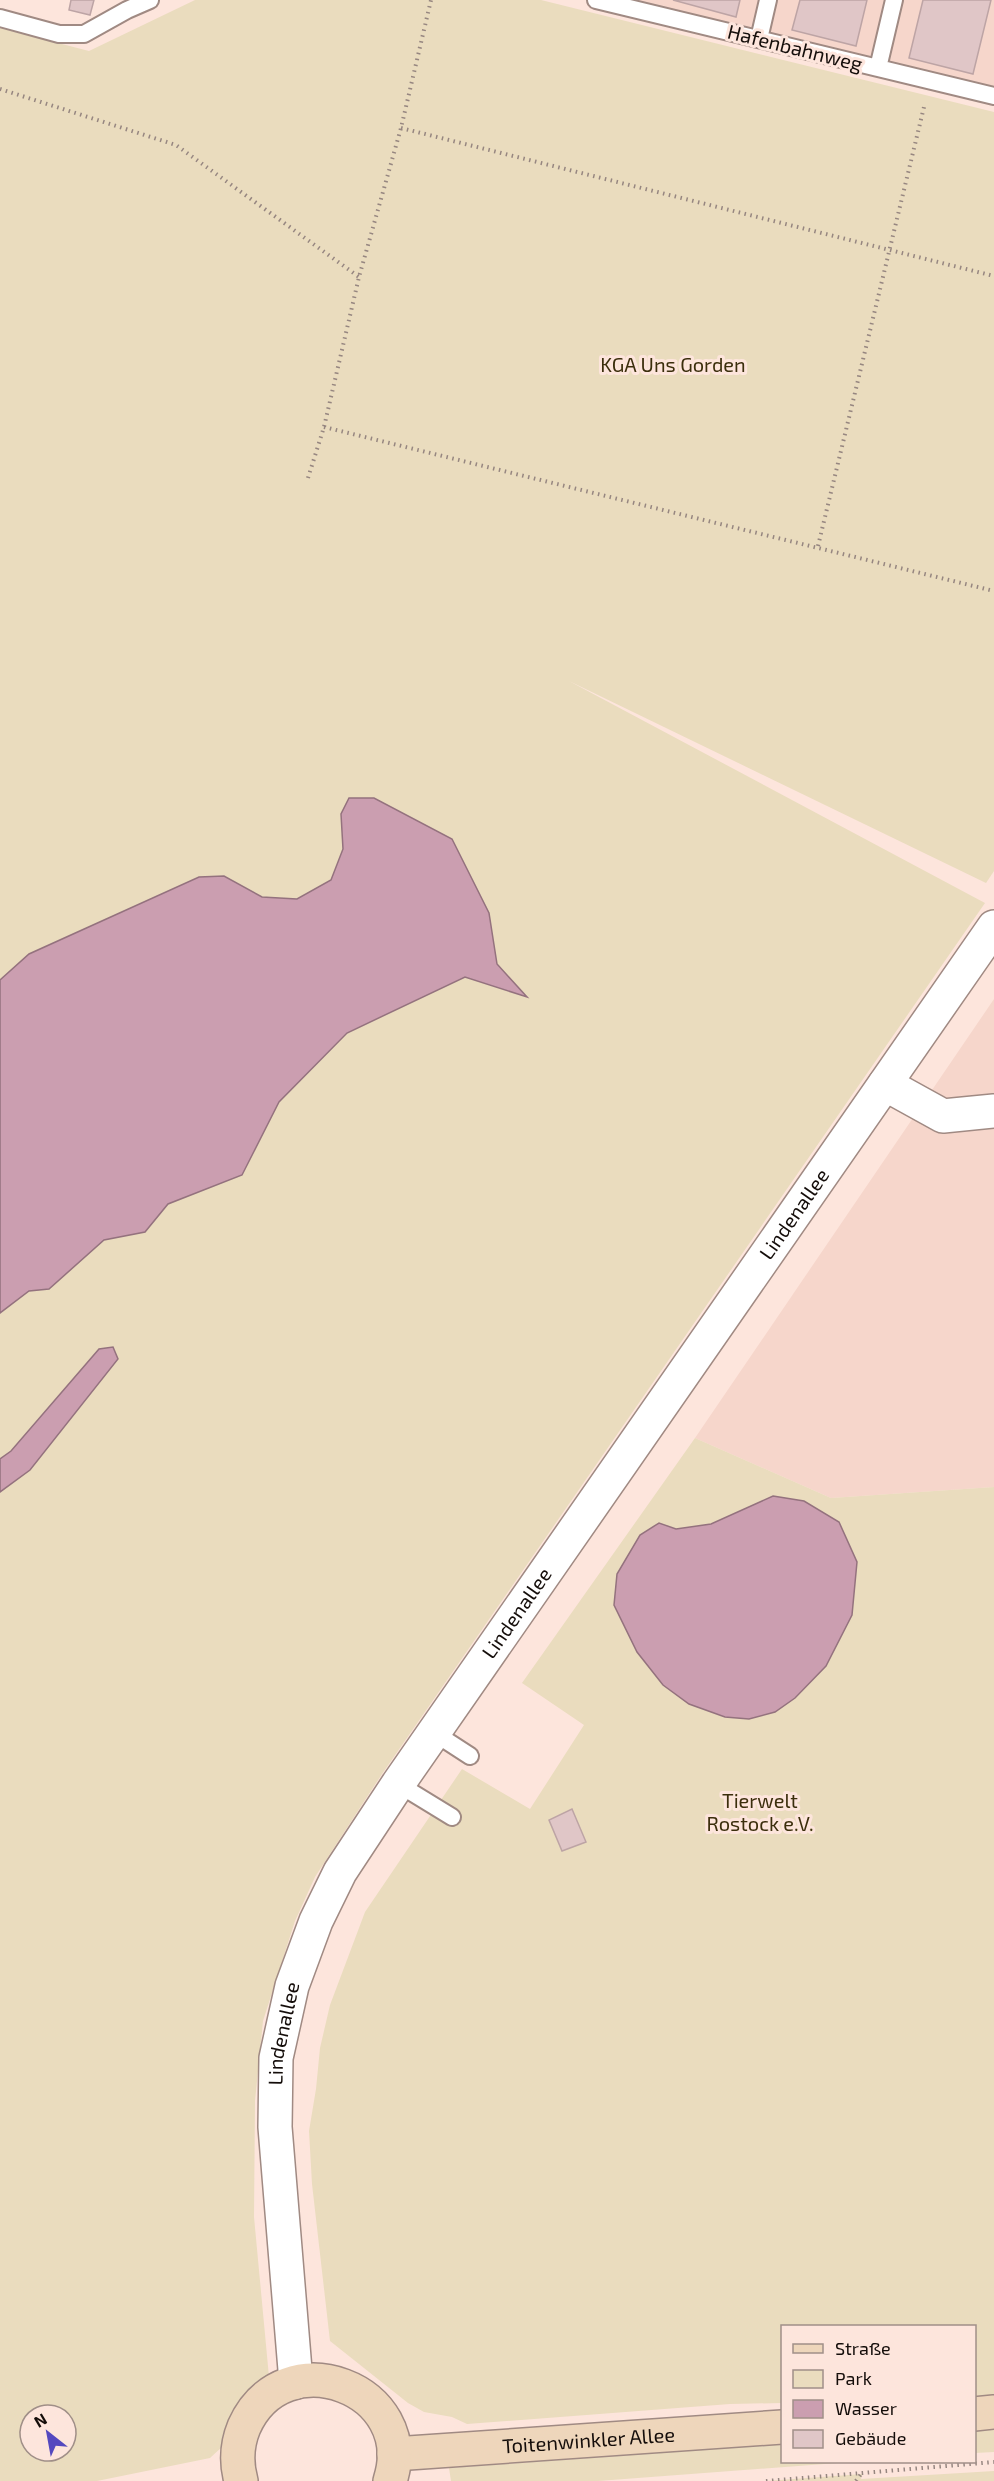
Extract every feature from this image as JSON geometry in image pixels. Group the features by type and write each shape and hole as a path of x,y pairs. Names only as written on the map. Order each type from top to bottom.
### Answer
{"street":[{"name":"Lindenallee","path":"296,2382 275,2127 276,2058 292,1986 315,1921 339,1872 433,1732 994,927"},
{"path":"885,1084 943,1116 994,1111"},
{"path":"241,2481 237,2454 241,2434 249,2416 262,2401 278,2389 296,2382 319,2379 342,2384 362,2395 379,2410 390,2431 392,2468"},
{"path":"976,2414 994,2412"},
{"name":"Toitenwinkler Allee","path":"392,2468 781,2427"}],"lane":[{"path":"0,18 59,34 84,34 127,9 150,0"},
{"name":"Hafenbahnweg","path":"596,0 640,5 759,39 994,96"},
{"path":"759,39 768,0"},
{"path":"878,68 894,0"},
{"path":"433,1732 470,1756"},
{"path":"398,1784 452,1816"}],"path":[{"path":"308,478 324,427 359,277 401,128 431,0"},
{"path":"818,546 931,80"},
{"path":"0,89 176,145 359,277"},
{"path":"401,128 994,276"},
{"path":"324,427 818,546 994,591"},
{"path":"766,2481 994,2462"},
{"path":"856,2481 862,2474"}],"shaded area":[{"path":"596,0 994,0 994,96"},
{"path":"994,999 994,1487 831,1498 695,1438"}],"green space":[{"name":"KGA Uns Gorden","path":"195,0 541,0 994,112 994,871 986,883 569,681 985,903 382,1774 315,1877 295,1921 263,2021 255,2101 254,2217 269,2377 236,2422 222,2447 210,2458 97,2481 0,2481 0,28 89,51"},
{"name":"Tierwelt Rostock e.V.","path":"695,1438 831,1498 994,1487 994,2396 976,2397 976,2325 781,2325 781,2403 730,2404 467,2424 452,2417 424,2412 408,2403 330,2341 312,2184 309,2131 320,2048 330,2005 365,1912 462,1769 530,1809 584,1725 522,1683"},
{"path":"994,2429 994,2452 976,2453 976,2430"},
{"path":"781,2444 781,2463 838,2463 598,2481 451,2481 449,2468"},
{"path":"994,2471 994,2481 766,2481 862,2474 861,2479"}],"water":[{"path":"349,798 374,798 452,839 489,913 497,964 527,997 465,977 347,1033 279,1102 242,1175 168,1204 145,1232 104,1240 49,1289 29,1291 0,1313 0,980 29,954 199,877 224,876 262,897 297,899 331,880 343,849 341,814"},
{"path":"113,1347 118,1359 30,1470 0,1492 0,1459 11,1451 99,1349"},
{"path":"773,1496 804,1501 839,1522 857,1562 852,1615 826,1666 795,1698 775,1712 749,1719 725,1717 689,1704 663,1685 637,1652 614,1605 617,1574 640,1535 659,1523 676,1529 711,1524"}],"building":[{"path":"71,0 94,0 90,15 69,10"},
{"path":"673,0 740,0 736,17"},
{"path":"800,0 867,0 856,46 792,30"},
{"path":"923,0 991,0 973,74 909,58"},
{"path":"572,1809 586,1842 562,1851 549,1820"}]}
